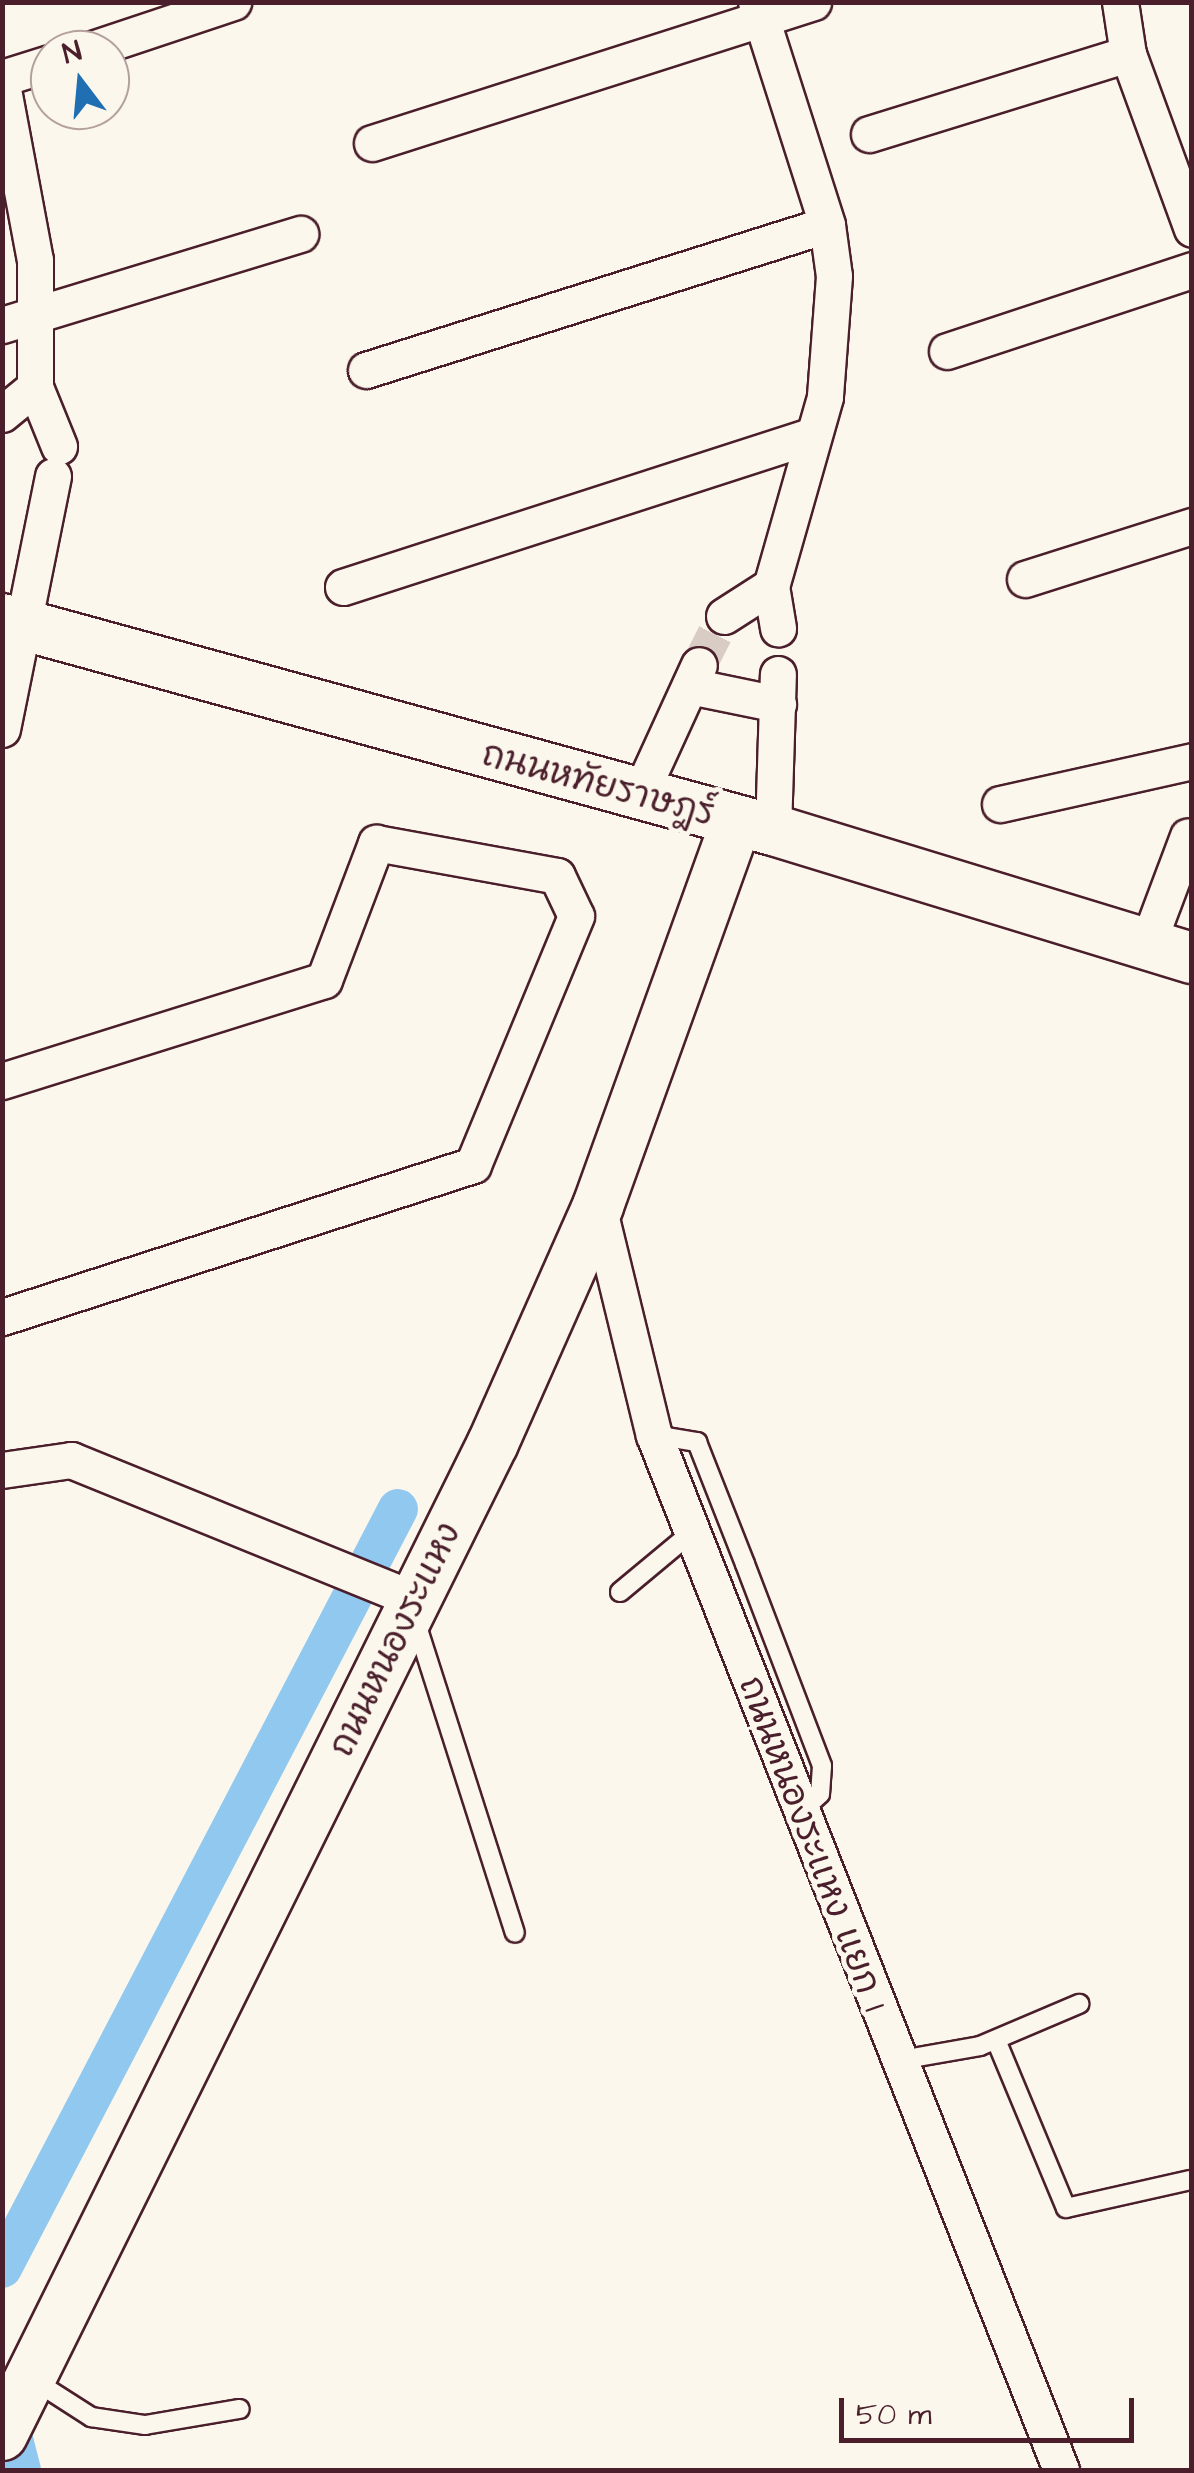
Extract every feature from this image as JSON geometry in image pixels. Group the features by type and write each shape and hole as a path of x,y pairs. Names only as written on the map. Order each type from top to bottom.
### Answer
{"street":[{"path":"130,36 233,2"},
{"path":"372,143 759,11 813,2"},
{"path":"1120,2 1128,54 1192,228"},
{"path":"759,11 827,225 834,340 813,436 771,586 778,628"},
{"path":"869,134 1128,54"},
{"path":"2,729 14,623 56,461 35,387 40,312 2,81 30,70"},
{"path":"366,370 827,225"},
{"path":"2,325 300,234"},
{"path":"946,351 1192,270"},
{"path":"2,414 35,387"},
{"path":"343,587 813,436"},
{"path":"1025,579 1192,526"},
{"path":"724,616 771,586"},
{"name":"ถนนหทัยราษฎร์","path":"14,623 638,798 754,826 1170,952"},
{"path":"638,798 694,676 778,689 754,826"},
{"path":"1000,804 1192,761"},
{"name":"ถนนหนองระแหง","path":"2,2435 414,1604 598,1206 754,826"},
{"path":"1170,952 1188,836"},
{"path":"2,1081 324,980 376,843 557,876 576,916 472,1165 2,1318"},
{"name":"ถนนหนองระแหง แยก 1","path":"598,1206 654,1434 802,1811 894,2062 1061,2470"},
{"path":"2,1470 72,1460 414,1604"}],"lane":[{"path":"654,1434 697,1442 745,1564 822,1766 820,1794 802,1811"},
{"path":"620,1592 692,1532"},
{"path":"414,1604 514,1933"},
{"path":"894,2062 996,2040 1079,2004"},
{"path":"996,2040 1066,2208 1190,2180"},
{"path":"29,2379 91,2417 146,2425 240,2409"}],"waterway":[{"path":"2,2268 398,1509"},
{"path":"4,2404 21,2470"}],"tunnel":[{"path":"699,665 724,616"}]}
